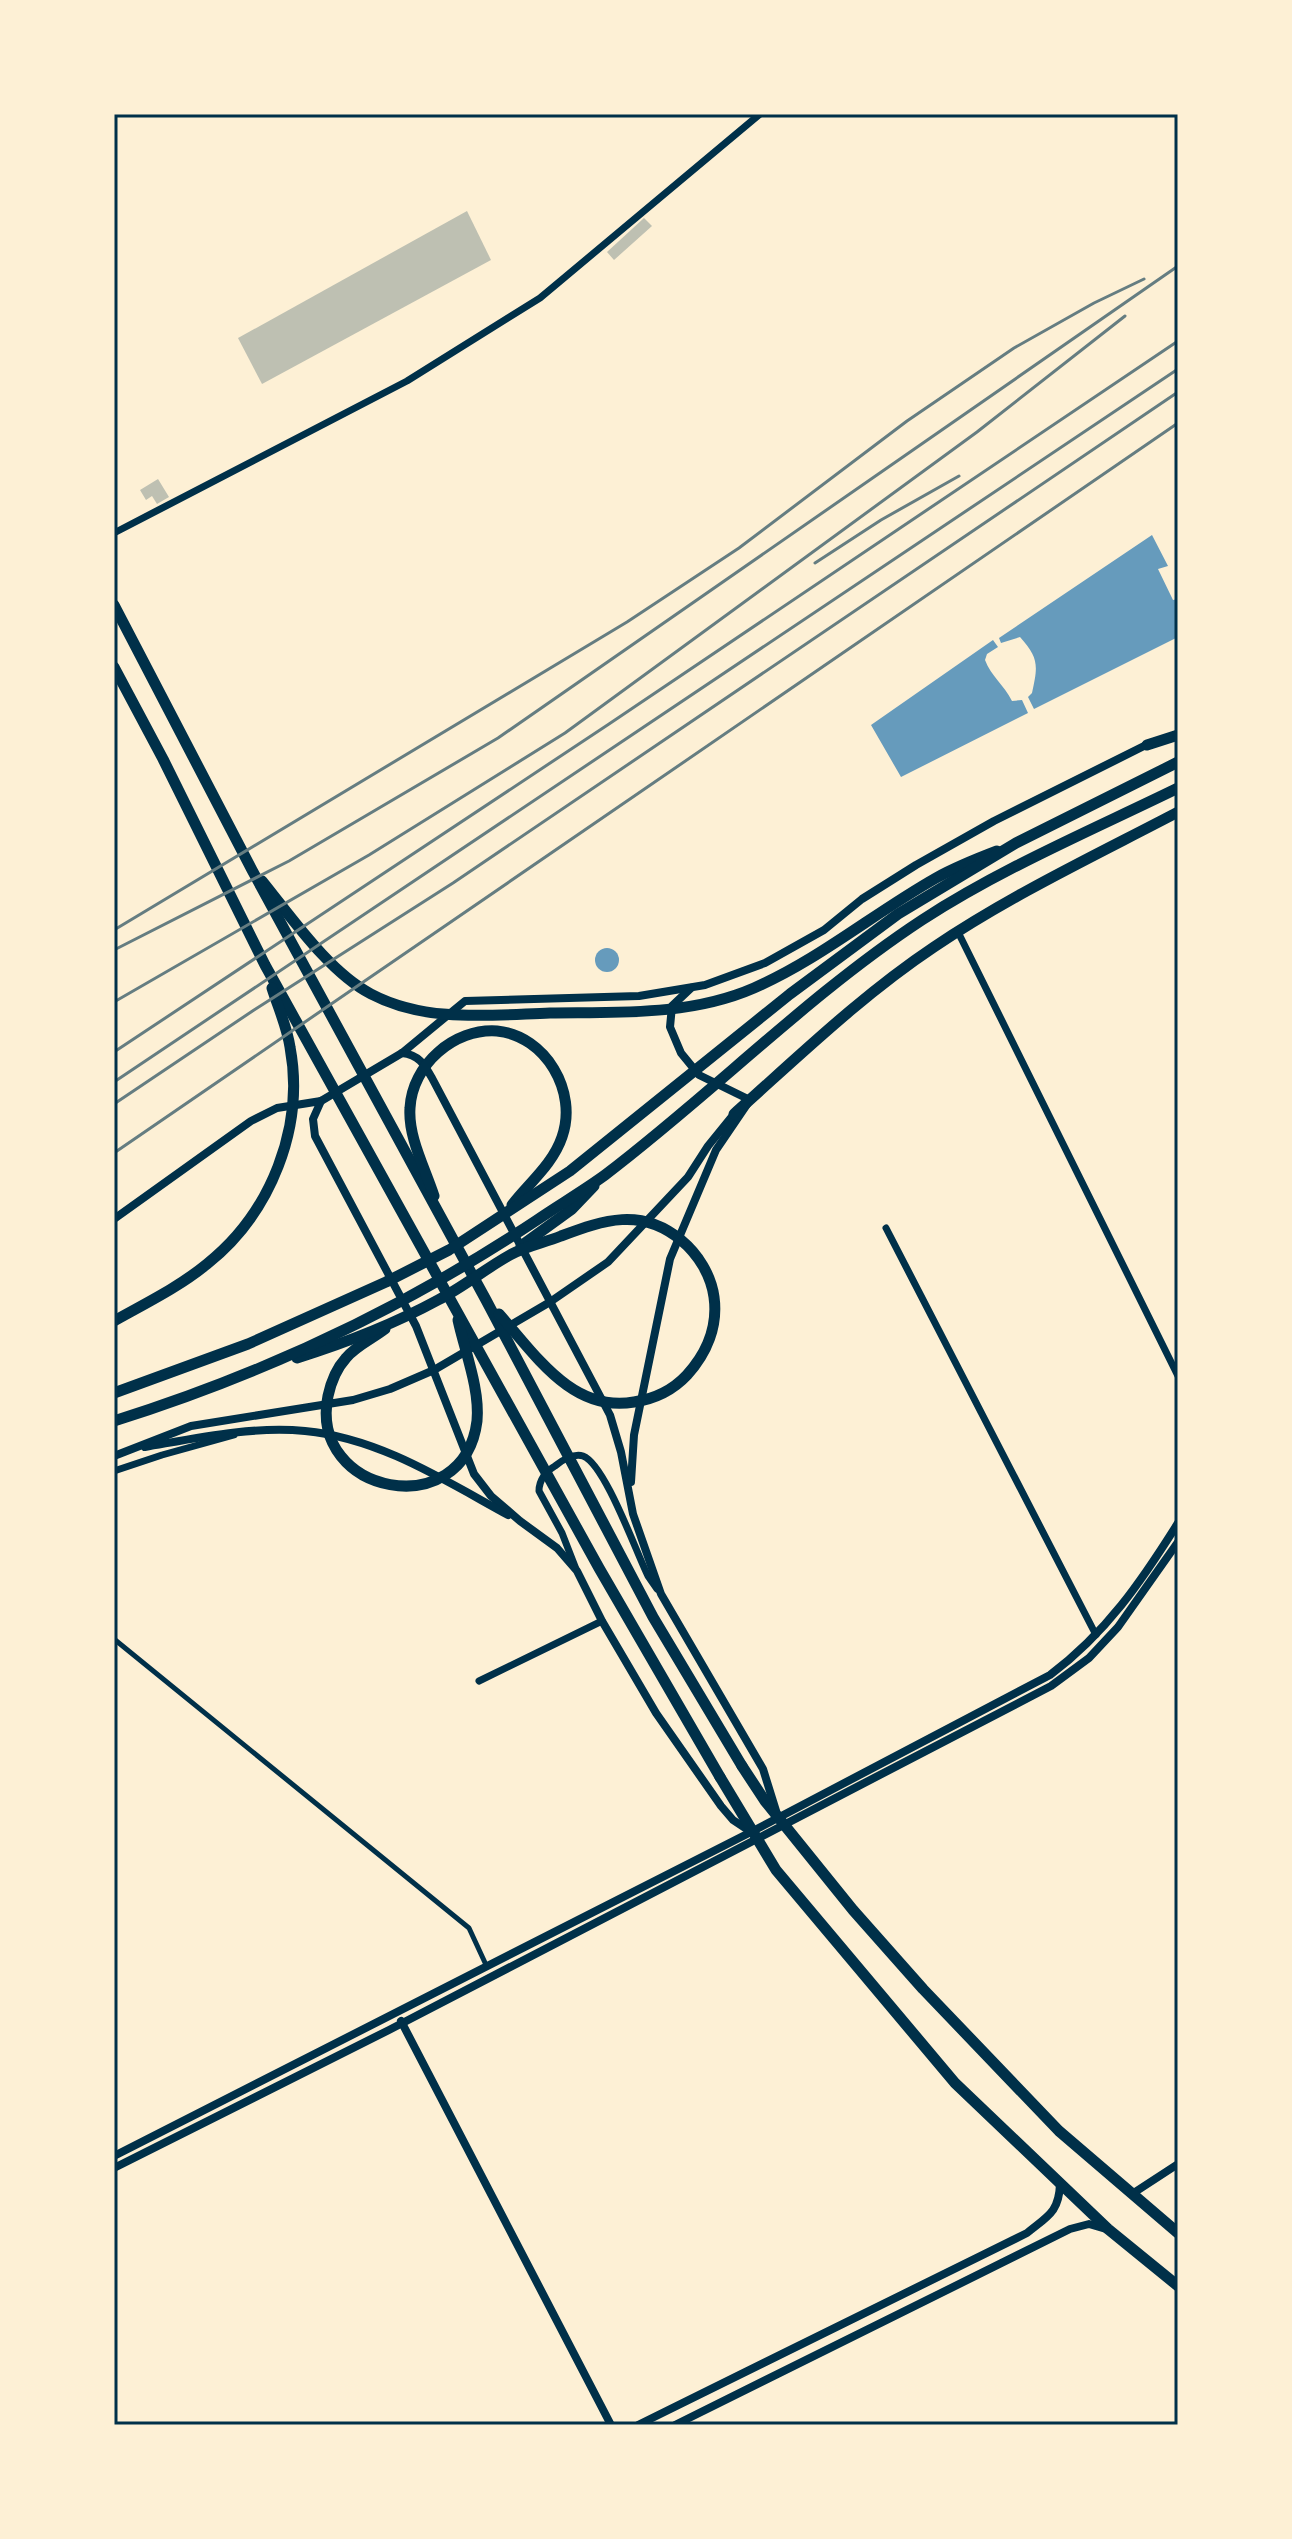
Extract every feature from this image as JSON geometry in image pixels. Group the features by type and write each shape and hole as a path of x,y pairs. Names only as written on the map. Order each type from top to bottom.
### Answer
{"main road":[{"path":"114,605 252,870 486,1300 646,1605 742,1766 782,1822 853,1910 923,1989 1059,2131 1178,2233"},
{"path":"114,667 265,965 606,1581 753,1836 815,1919 955,2083 1108,2229 1178,2286"},
{"path":"1147,745 1178,735"},
{"path":"114,1393 248,1344 449,1250 594,1154 843,953 898,914 1016,843 1178,762"},
{"path":"116,1421 258,1368 379,1314 460,1270 602,1177 808,1004 922,920 997,876 1178,788"},
{"path":"734,1114 791,1062 897,975 958,932 993,909 1178,812"},
{"path":"252,870 337,969 368,993 396,1006 433,1013 476,1015 641,1011 665,1010 717,1000 751,989 812,958 935,878 1016,843"},
{"path":"114,1321 210,1262 248,1223 273,1179 289,1131 294,1084 290,1044 265,965"},
{"path":"442,1218 412,1128 409,1111 412,1093 422,1070 438,1051 456,1040 486,1031 506,1033 524,1040 542,1054 556,1071 565,1105 565,1126 553,1156 506,1212"},
{"path":"258,1368 323,1350 439,1300 510,1255 572,1209 602,1177"},
{"path":"486,1300 553,1375 579,1393 605,1403 630,1403 660,1395 684,1377 707,1345 715,1313 711,1282 695,1254 681,1240 661,1228 631,1220 601,1221 510,1255"},
{"path":"402,1318 346,1357 332,1381 326,1416 332,1439 342,1458 355,1470 380,1484 402,1487 427,1483 447,1474 461,1460 474,1433 477,1407 455,1307"}],"street":[{"path":"114,533 407,381 540,298 760,114"},
{"path":"114,1219 251,1121 277,1108 321,1101 402,1053 465,1001 639,996 705,985 765,963 824,930 862,899 916,865 994,821 1178,729"},
{"path":"958,932 1178,1376"},
{"path":"631,1498 634,1435 670,1259 716,1150 750,1100 699,1075 681,1053 670,1027 672,1006 692,987"},
{"path":"402,1053 420,1060 432,1078 610,1415 640,1535 661,1594"},
{"path":"321,1101 313,1119 315,1136 416,1326 474,1474 491,1496 557,1548 577,1571"},
{"path":"114,1456 191,1426 353,1400 390,1389 434,1370 550,1302 608,1262 688,1177 734,1114"},
{"path":"886,1228 1096,1635"},
{"path":"128,1450 246,1432 304,1431 352,1441 410,1462 520,1521"},
{"path":"114,1471 246,1432"},
{"path":"753,1836 721,1806 656,1713 602,1621 539,1491 539,1483 550,1468 576,1455 591,1461 600,1471 648,1576 763,1769 782,1822"},
{"path":"782,1822 1050,1675 1081,1652 1148,1571 1178,1523"},
{"path":"114,2156 1051,1686 1089,1658 1118,1627 1178,1542"},
{"path":"479,1681 602,1621"},
{"path":"114,1639 469,1928 487,1967"},
{"path":"114,2168 402,2023 753,1836"},
{"path":"397,2013 611,2425"},
{"path":"1132,2194 1178,2164"},
{"path":"638,2425 1027,2233 1052,2213 1060,2201 1060,2184"},
{"path":"675,2425 1070,2229 1089,2224 1108,2229"}],"water":[{"path":"1152,535 1168,566 1158,569 1173,600 1178,599 1178,637 1034,709 1028,697 1032,693 1035,676 1034,657 1020,637 1001,643 999,638"},
{"path":"993,640 998,647 987,654 985,660 1012,701 1022,700 1028,713 901,777 871,725"},
{"path":"607,948 615,952 619,960 615,968 607,972 599,968 595,960 599,952"}],"building":[{"path":"467,211 491,260 262,384 238,338"},
{"path":"644,218 652,226 614,260 607,252"},
{"path":"158,479 169,497 157,504 152,496 146,500 140,490"}],"railway":[{"path":"114,950 289,861 498,738 1178,266"},
{"path":"114,930 627,622 739,548 907,421 1014,348 1144,279"},
{"path":"114,1002 369,855 565,733 977,432 1125,316"},
{"path":"114,1052 1178,341"},
{"path":"114,1082 1178,369"},
{"path":"114,1104 453,883 1178,392"},
{"path":"114,1153 1178,423"},
{"path":"815,563 881,520 959,476"}]}
